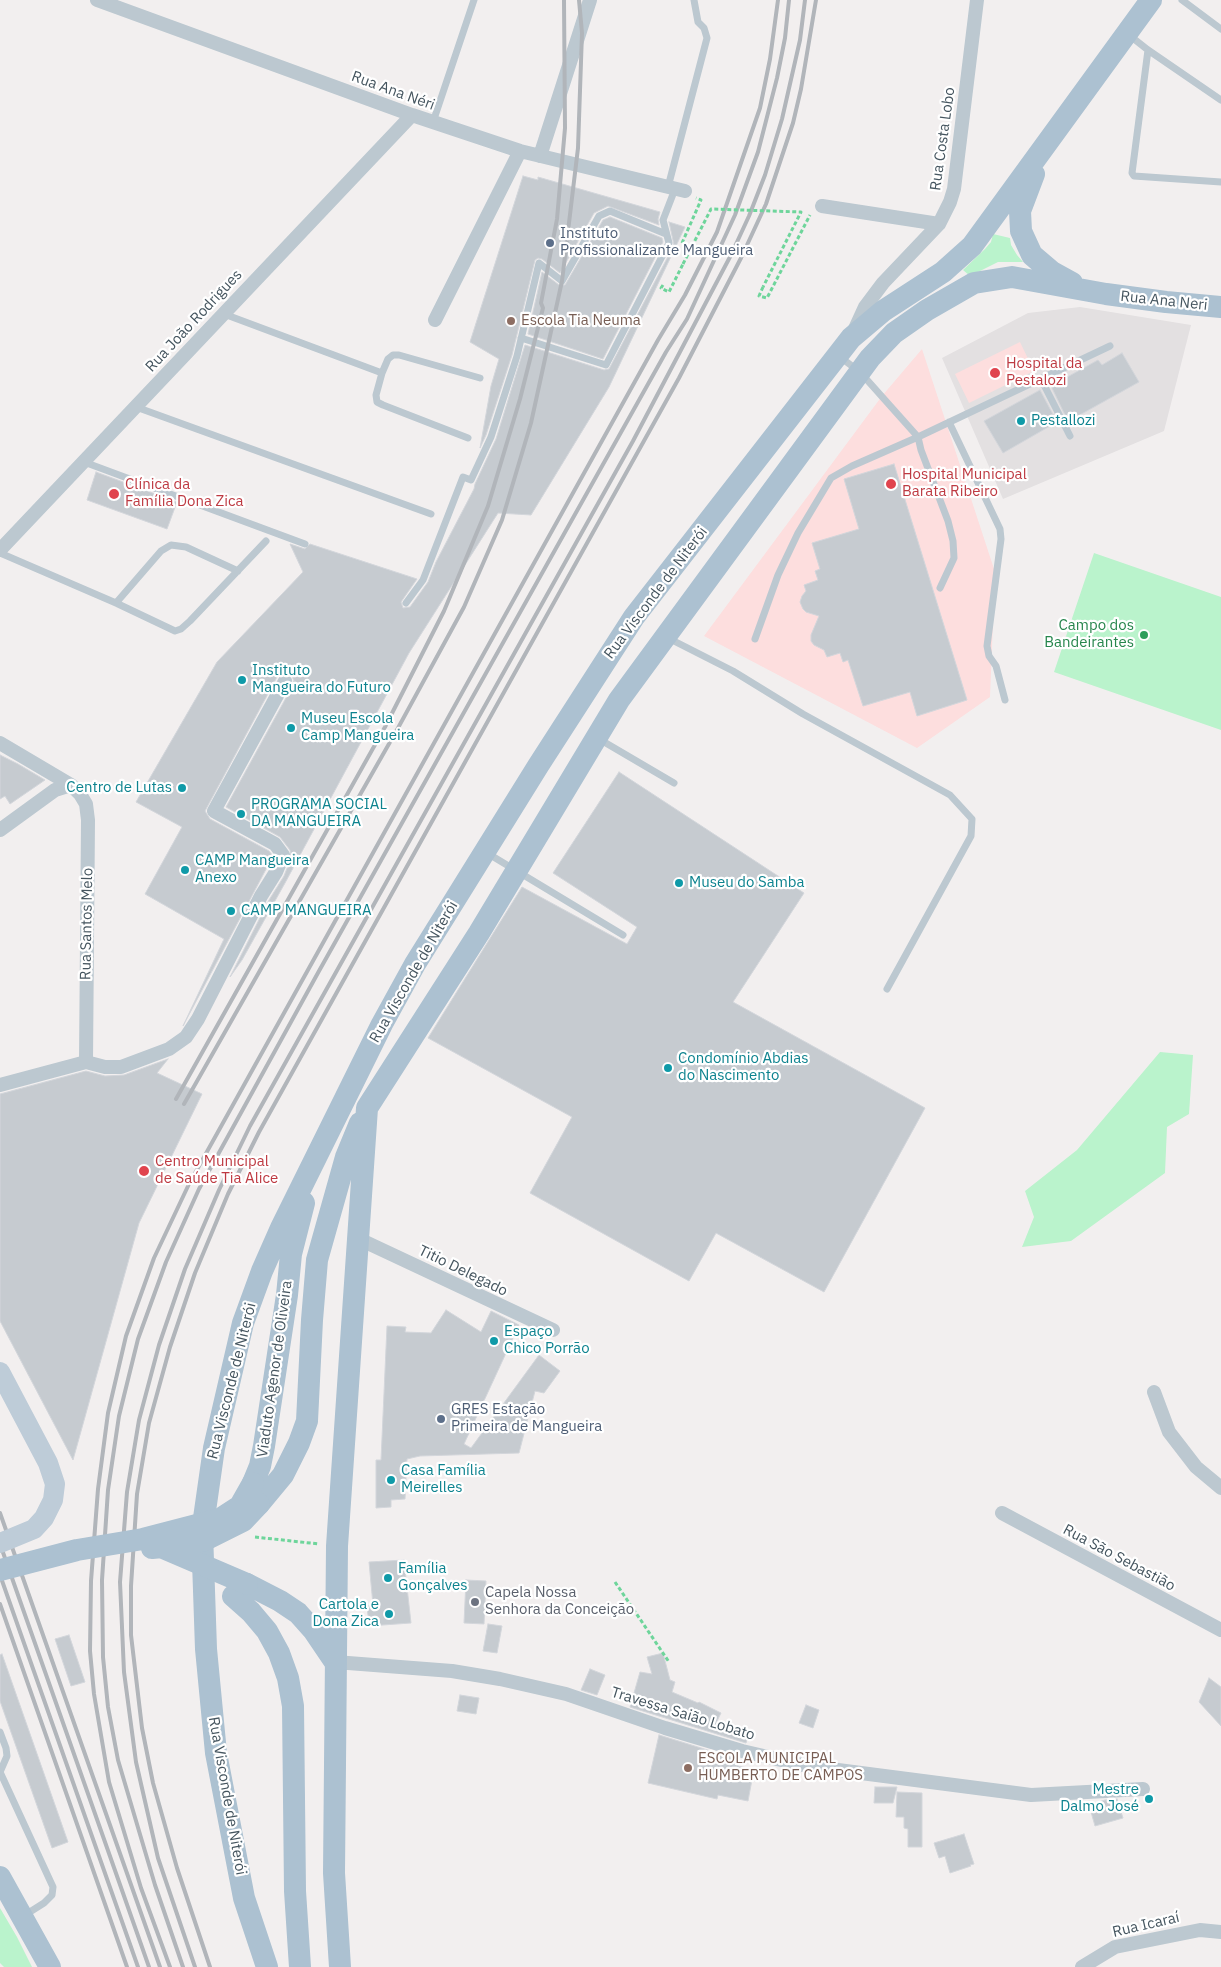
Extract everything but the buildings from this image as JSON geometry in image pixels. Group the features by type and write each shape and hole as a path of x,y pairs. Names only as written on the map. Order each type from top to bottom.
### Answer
{"main road":[{"path":"1106,294 1069,282 1032,255 1021,231 1020,211 1045,146 1151,0"},
{"name":"Rua Visconde de Niterói","path":"267,1967 244,1898 216,1753 206,1649 202,1532 214,1448 244,1323 262,1270 382,1024 406,981 485,851 634,617 845,347 882,311 943,272 972,246 1045,146"},
{"name":"Rua Visconde de Niterói","path":"340,1967 334,1873 337,1546 367,1108 479,933 596,738 633,681 870,358 894,333 927,310 974,283 1012,277 1106,294"},
{"name":"Rua Ana Neri","path":"1106,294 1221,307"},
{"path":"634,617 666,637"},
{"path":"607,658 633,681"},
{"name":"Viaduto Agenor de Oliveira","path":"0,1570 77,1550 143,1544 184,1545 218,1534 243,1521 283,1475 299,1443 306,1421 312,1320 318,1260 346,1157 367,1108"},
{"name":"Viaduto Agenor de Oliveira","path":"0,1579 78,1558 143,1544 220,1519 240,1506 254,1483 260,1466 287,1295 291,1254 314,1161"},
{"path":"0,1372 48,1463 55,1484 53,1500 44,1518 34,1529 0,1543"},
{"path":"143,1544 247,1584 280,1601 298,1613 314,1631 335,1662"},
{"path":"143,1544 206,1578 233,1596 251,1612 266,1631 279,1653 288,1678 293,1706 295,1891 300,1967"},
{"path":"0,1876 50,1967"}],"street":[{"name":"Rua Ana Néri","path":"97,0 412,115 520,151 676,189"},
{"path":"540,156 590,0"},
{"name":"Rua Costa Lobo","path":"845,347 865,307 883,283 940,224 954,189 977,0"},
{"name":"Rua João Rodrigues","path":"0,552 412,115"},
{"path":"435,320 520,151"},
{"path":"822,206 940,224"},
{"path":"0,1085 86,1062 105,1067 121,1067 169,1049 186,1036 198,1019 276,872 283,855 275,844 214,811 285,681"},
{"name":"Rua Santos Melo","path":"0,744 71,785 86,804 88,820 86,1062"},
{"path":"0,830 55,790 71,785"},
{"name":"Titio Delegado","path":"359,1239 553,1330"},
{"path":"1154,1392 1169,1432 1196,1467 1221,1488"},
{"name":"Rua São Sebastião","path":"1002,1513 1221,1630"},
{"name":"Travessa Saião Lobato","path":"335,1662 452,1671 500,1679 566,1694 665,1728 742,1751 807,1766 1031,1795 1143,1789"},
{"name":"Rua Icaraí","path":"1082,1967 1115,1947 1200,1930 1221,1932"}],"lane":[{"path":"433,122 474,0"},
{"path":"521,338 606,366 670,243 662,220 676,189 707,38 704,28 698,22 694,0"},
{"path":"1182,0 1221,29"},
{"path":"1127,33 1148,50 1221,100"},
{"path":"1148,50 1132,173 1134,176 1221,182"},
{"path":"406,603 423,580 463,477 471,480 491,437 502,406 521,338 539,263 562,281 599,216 610,211 666,234"},
{"path":"223,314 382,373"},
{"path":"755,639 778,575 798,533 831,478 852,466 918,437 1110,346"},
{"path":"845,347 860,372 918,437 921,450 948,521 953,541 954,558 940,588"},
{"path":"468,438 377,402 376,395 388,359 393,355 399,354 480,378"},
{"path":"1041,379 1070,436"},
{"path":"136,407 431,514"},
{"path":"949,422 1000,529 1001,539 987,646 989,656 996,666 1005,700"},
{"path":"84,462 305,544"},
{"path":"0,552 175,631 181,629 190,621 266,541"},
{"path":"116,603 161,551 172,545 186,547 238,571"},
{"path":"666,637 733,671 803,714 950,795 972,819 971,836 887,989"},
{"path":"596,738 674,783"},
{"path":"485,851 623,935"},
{"path":"0,1732 6,1748 6,1756 0,1772 53,1887 52,1895 44,1903 23,1917"}],"path":[{"path":"683,264 711,209 800,212 759,296 767,298 813,209 822,206"},
{"path":"254,1537 337,1546"},
{"path":"615,1582 669,1662"}],"shaded area":[{"path":"1080,307 1191,325 1164,431 1003,499 942,358 1028,313"},
{"name":"Hospital da Pestalozi","path":"1020,342 1034,371 969,403 955,374"},
{"name":"Hospital Municipal Barata Ribeiro","path":"922,349 995,572 990,697 917,748 704,636 882,396"}],"green space":[{"path":"993,234 1010,238 1011,245 1023,262 998,262 970,276 963,270 991,242"},
{"name":"Campo dos Bandeirantes","path":"1094,553 1221,597 1221,730 1054,672"},
{"path":"1160,1052 1193,1055 1189,1114 1167,1127 1165,1173 1071,1241 1022,1247 1034,1217 1025,1191 1077,1150"},
{"path":"0,1908 32,1967 4,1967 0,1963"}],"railway":[{"path":"176,1099 385,727 444,611 488,506 520,399 543,308 541,303 557,219 565,128 564,0"},
{"path":"184,1104 398,728 464,607 502,520 531,423 562,281 578,148 582,33 579,0"},
{"path":"170,1967 141,1888 109,1782 94,1694 90,1651 91,1581 98,1489 108,1413 126,1336 154,1258 189,1184 658,340 685,295 717,232 760,108 770,59 778,0"},
{"path":"183,1967 155,1885 118,1760 108,1707 103,1657 102,1580 108,1490 119,1416 138,1339 166,1262 199,1189 666,352 687,319 735,215 758,152 777,78 785,38 789,0"},
{"path":"195,1967 158,1858 136,1762 124,1672 120,1582 127,1492 139,1420 159,1345 185,1269 219,1190 250,1126 633,441 731,255 765,175 782,119 800,40 805,0"},
{"path":"210,1967 177,1868 153,1783 142,1728 131,1635 131,1586 137,1494 149,1423 170,1347 195,1273 228,1194 259,1132 679,378 741,258 766,204 793,123 801,89 816,0"},
{"path":"0,1513 160,1967"},
{"path":"0,1544 149,1967"},
{"path":"0,1575 138,1967"},
{"path":"0,1604 127,1967"}],"place":[{"name":"Instituto Profissionalizante Mangueira","path":"550,243"},
{"name":"Escola Tia Neuma","path":"511,321"},
{"name":"Hospital da Pestalozi","path":"995,373"},
{"name":"Pestallozi","path":"1021,421"},
{"name":"Hospital Municipal Barata Ribeiro","path":"891,484"},
{"name":"Clínica da Família Dona Zica","path":"114,494"},
{"name":"Campo dos Bandeirantes","path":"1144,635"},
{"name":"Instituto Mangueira do Futuro","path":"242,680"},
{"name":"Museu Escola Camp Mangueira","path":"291,728"},
{"name":"Centro de Lutas","path":"182,788"},
{"name":"PROGRAMA SOCIAL DA MANGUEIRA","path":"241,814"},
{"name":"CAMP Mangueira Anexo","path":"185,870"},
{"name":"Museu do Samba","path":"679,883"},
{"name":"CAMP MANGUEIRA","path":"231,911"},
{"name":"Condomínio Abdias do Nascimento","path":"668,1068"},
{"name":"Centro Municipal de Saúde Tia Alice","path":"144,1171"},
{"name":"Espaço Chico Porrão","path":"494,1341"},
{"name":"GRES Estação Primeira de Mangueira","path":"441,1419"},
{"name":"Casa Família Meirelles","path":"391,1480"},
{"name":"Família Gonçalves","path":"388,1578"},
{"name":"Capela Nossa Senhora da Conceição","path":"475,1602"},
{"name":"Cartola e Dona Zica","path":"389,1614"},
{"name":"ESCOLA MUNICIPAL HUMBERTO DE CAMPOS","path":"688,1768"},
{"name":"Mestre Dalmo José","path":"1149,1799"}]}
